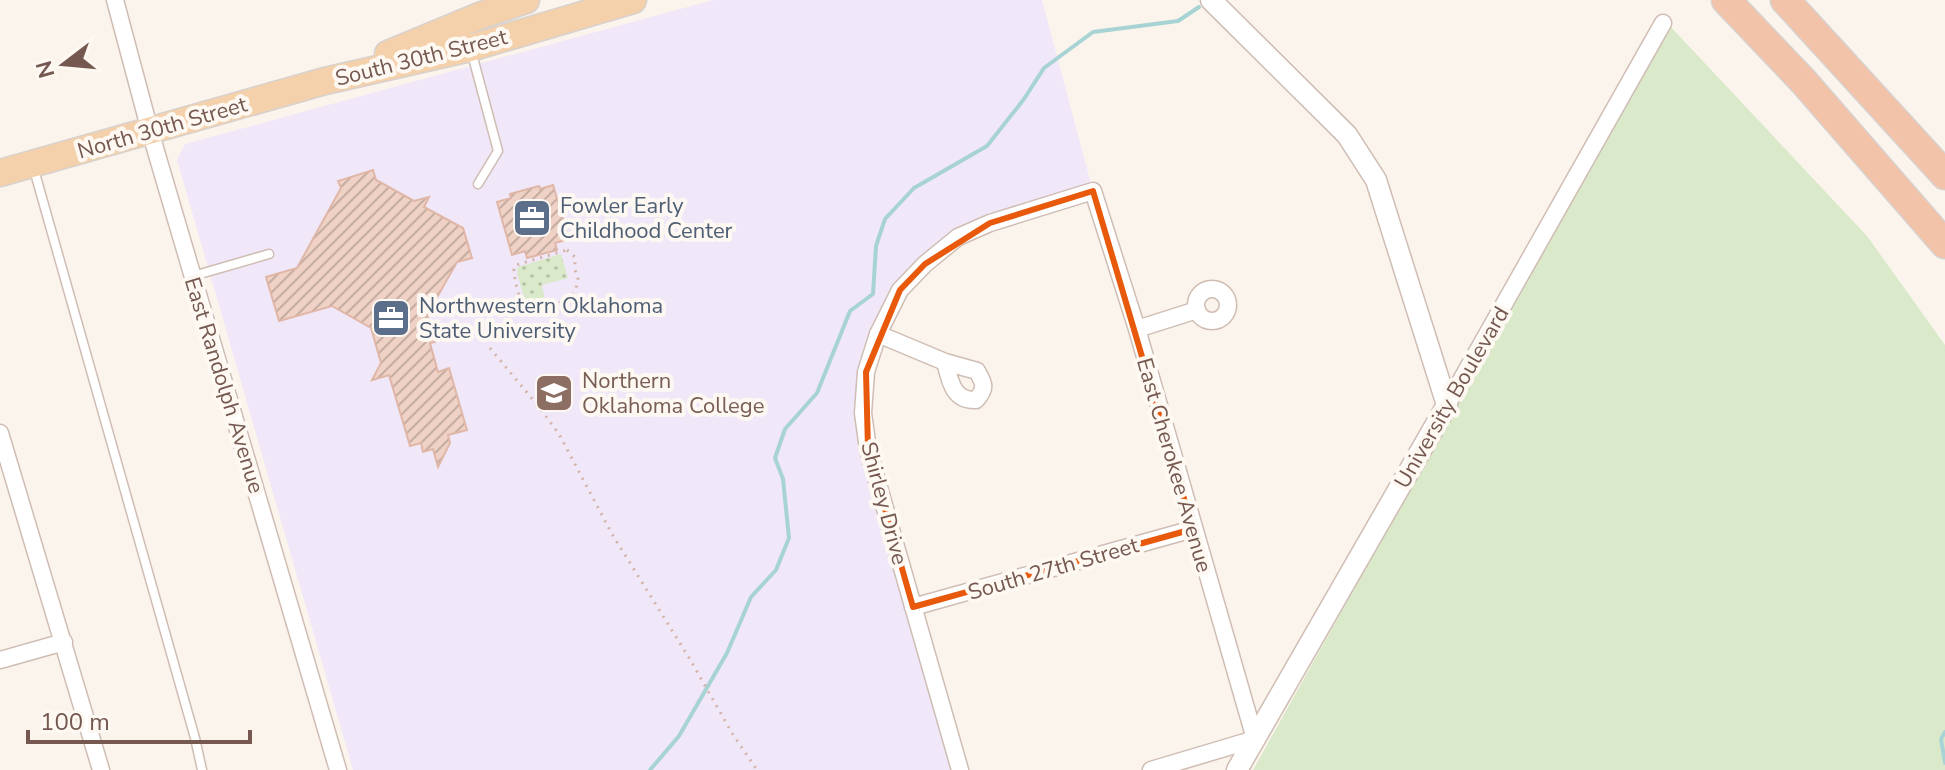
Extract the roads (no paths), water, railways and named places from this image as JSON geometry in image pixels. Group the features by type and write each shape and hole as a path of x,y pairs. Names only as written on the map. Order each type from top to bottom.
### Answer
{"highway":[{"path":"1726,0 1804,82 1945,244"},
{"path":"1785,0 1945,175"}],"main road":[{"name":"South 30th Street","path":"466,35 526,0"},
{"name":"South 30th Street","path":"325,81 466,35 633,0"},
{"name":"North 30th Street","path":"0,173 325,81"}],"street":[{"name":"East Randolph Avenue","path":"115,0 150,131 338,770"},
{"path":"1211,0 1347,135 1376,180 1447,405"},
{"name":"University Boulevard","path":"1237,770 1663,23"},
{"name":"East Cherokee Avenue","path":"1093,191 1137,329 1255,739"},
{"name":"Shirley Drive","path":"960,770 868,449 863,413 866,372 878,334 900,290 958,237 990,223 1093,191"},
{"path":"1137,329 1197,310"},
{"path":"878,334 945,362"},
{"path":"0,433 101,770"},
{"name":"South 27th Street","path":"913,607 1193,529"},
{"path":"0,660 64,642"},
{"path":"1151,770 1255,739"}],"lane":[{"path":"466,35 498,151 478,184"},
{"path":"32,164 202,770"},
{"path":"192,276 269,254"}],"waterway":[{"path":"650,770 679,736 727,653 751,597 776,570 789,538 783,479 775,458 785,429 817,393 850,311 873,294 876,246 885,219 914,188 987,146 1044,68 1093,32 1178,21 1199,7"},
{"path":"1945,732 1941,739 1945,763"}],"place":[{"name":"Fowler Early Childhood Center","path":"532,218"},
{"name":"Northwestern Oklahoma State University","path":"391,318"},
{"name":"Northern Oklahoma College","path":"554,393"}]}
